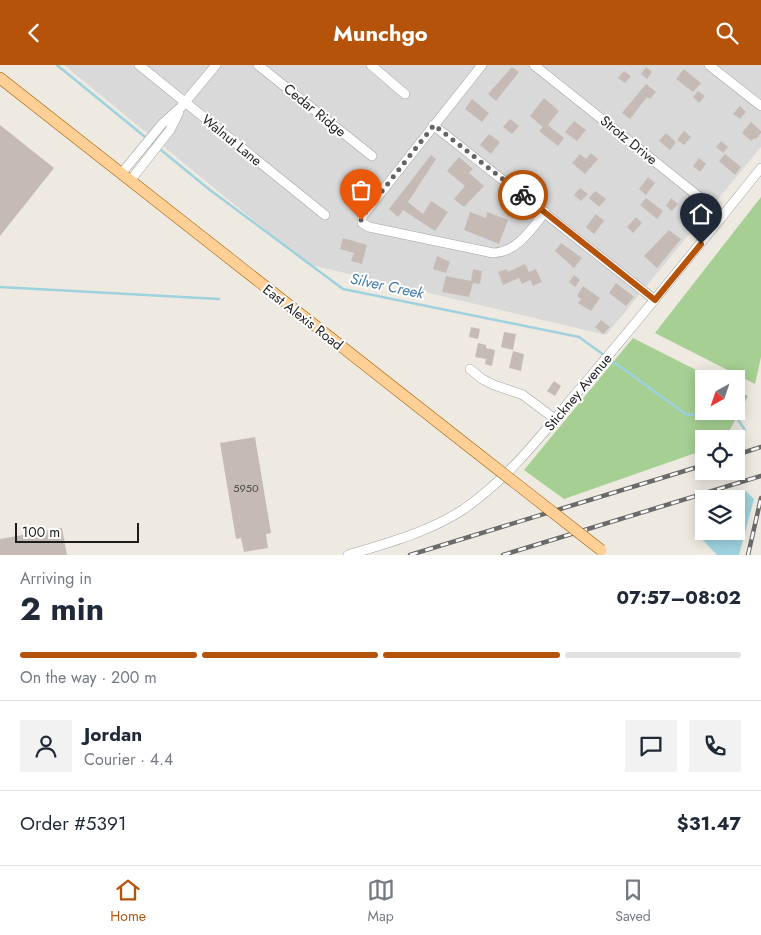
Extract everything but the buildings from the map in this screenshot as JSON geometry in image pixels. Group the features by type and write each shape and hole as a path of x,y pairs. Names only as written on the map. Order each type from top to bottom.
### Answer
{"main road":[{"name":"East Alexis Road","path":"0,78 604,552"}],"street":[{"name":"Walnut Lane","path":"139,65 183,105 325,215"},
{"path":"126,177 162,123 183,105 216,65"},
{"name":"Cedar Ridge","path":"258,65 372,156"},
{"path":"371,65 405,94"},
{"path":"482,65 364,214 361,220 362,223 369,227 493,253 507,250 521,241 545,212"},
{"name":"Strotz Drive","path":"534,65 723,215"},
{"path":"709,65 761,107"},
{"path":"126,177 170,130 183,105"},
{"path":"434,125 655,300"},
{"name":"Stickney Avenue","path":"348,555 395,541 431,527 462,510 504,477 528,452 620,343 761,168"},
{"path":"470,369 482,379 524,395 555,419"}],"shaded area":[{"path":"64,65 761,65 761,147 606,335 307,264"}],"green space":[{"path":"761,197 761,357 755,384 745,379 745,370 728,370 655,333"},
{"path":"633,338 696,370 695,420 735,420 730,430 695,430 695,453 564,499 524,470"}],"water":[{"path":"745,490 754,499 745,533"},
{"path":"703,540 743,540 739,555 717,555"}],"waterway":[{"name":"Silver Creek","path":"57,65 210,190 343,289 579,337 687,415 695,414"},
{"path":"0,287 219,299"},
{"name":"Silver Creek","path":"738,420 745,430"}],"railway":[{"path":"745,452 761,447"},
{"path":"410,555 695,468"},
{"path":"503,555 761,476"},
{"path":"748,555 761,498"}],"way so far":[{"path":"361,220 434,125 523,195"}],"route":[{"path":"523,195 655,300 701,244"}]}
